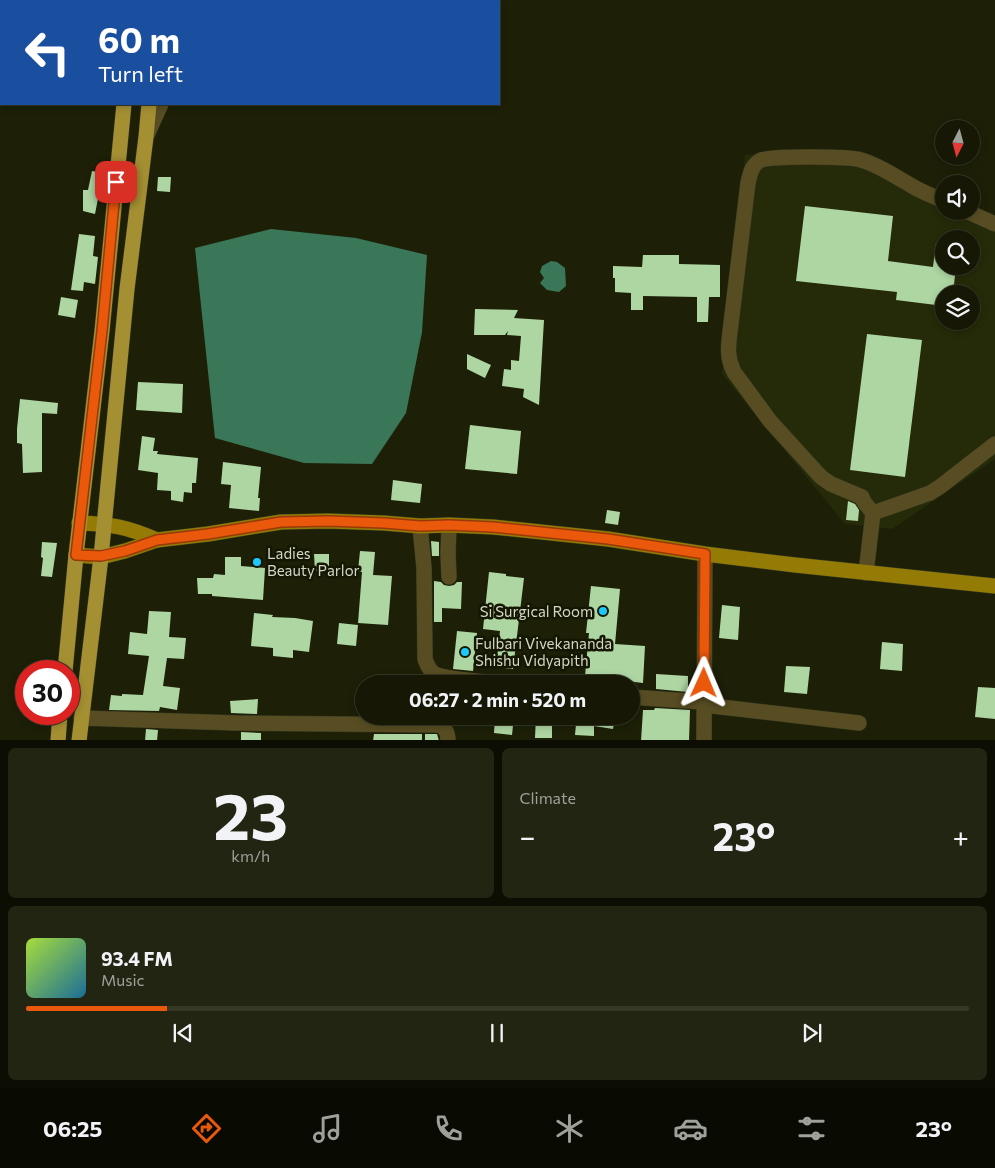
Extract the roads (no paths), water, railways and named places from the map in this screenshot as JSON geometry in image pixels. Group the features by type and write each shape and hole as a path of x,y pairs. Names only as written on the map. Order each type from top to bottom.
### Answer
{"highway":[{"path":"65,660 102,331 124,105"},
{"path":"78,740 101,556 127,289 149,105"},
{"path":"58,740 59,725"}],"main road":[{"path":"76,555 101,556 125,551 157,540 281,522 328,521 420,526 449,525 493,527 608,539 705,554 995,586"},
{"path":"79,523 104,523 121,526 138,531 157,540"}],"street":[{"path":"146,137 160,105"},
{"path":"866,573 873,513 862,497 831,484 821,477 770,421 734,372 728,359 748,183 754,165 768,158 855,158 868,162 935,197"},
{"path":"980,217 995,224"},
{"path":"873,513 930,493 995,444"},
{"path":"449,525 449,577"},
{"path":"420,526 424,568 426,659 428,667 440,675"},
{"path":"704,740 705,554"},
{"path":"640,698 859,723"},
{"path":"81,718 237,723 439,725 447,732 448,740"}],"place":[{"name":"Ladies Beauty Parlor","path":"257,562"},
{"name":"Si Surgical Room","path":"603,611"},
{"name":"Fulbari Vivekananda Shishu Vidyapith","path":"465,652"}]}
